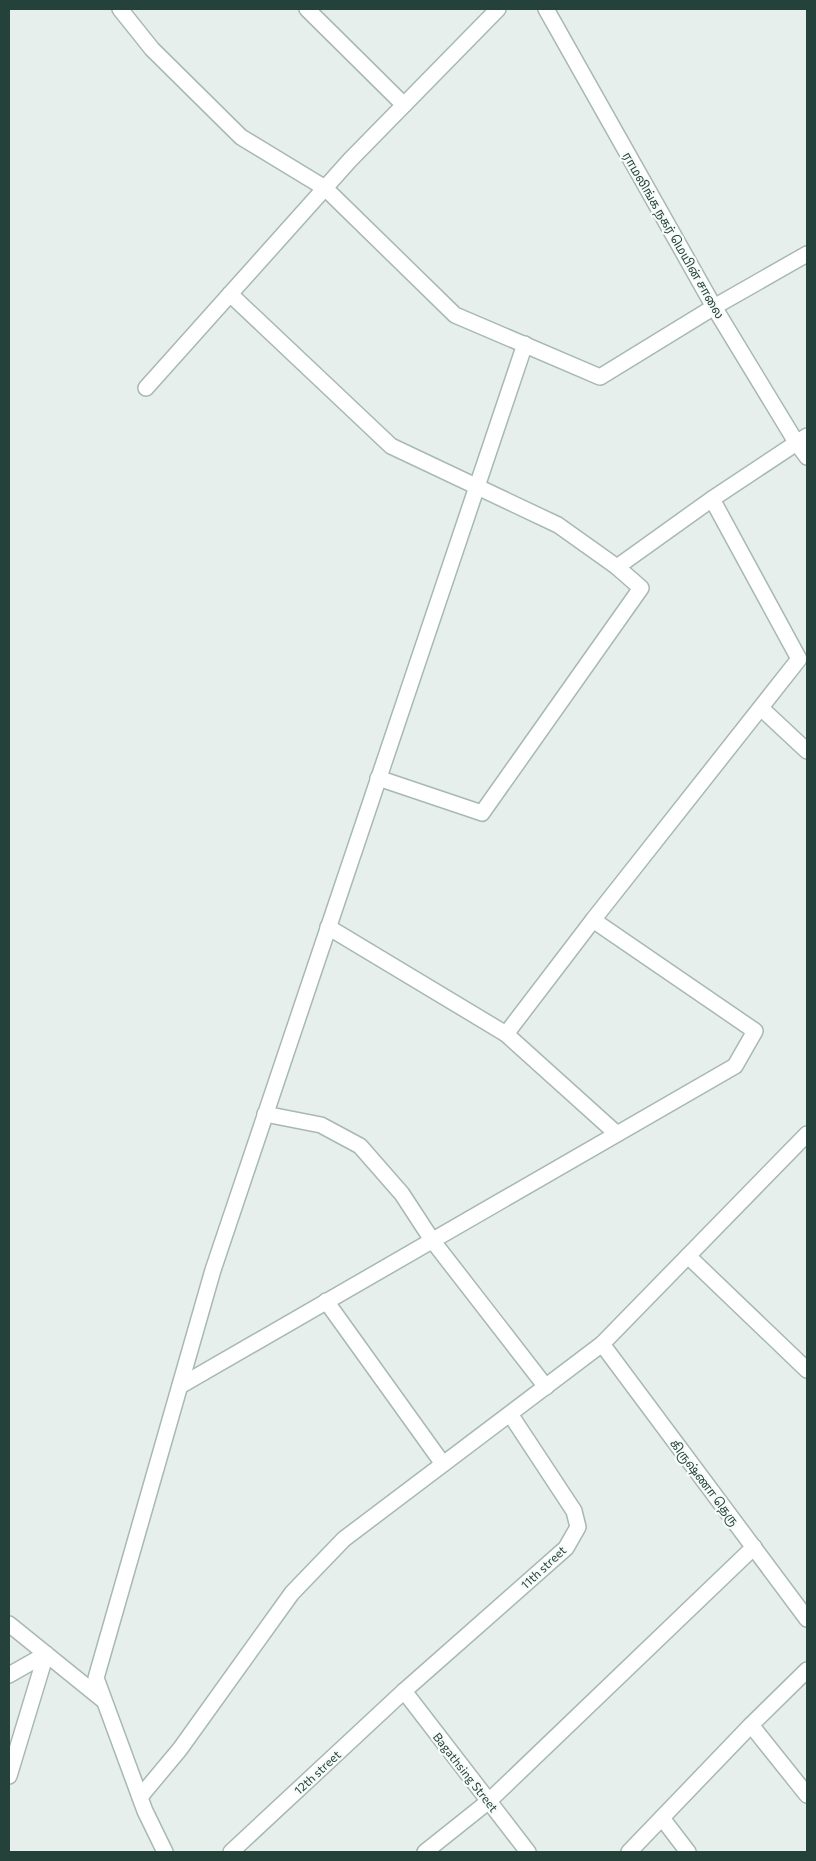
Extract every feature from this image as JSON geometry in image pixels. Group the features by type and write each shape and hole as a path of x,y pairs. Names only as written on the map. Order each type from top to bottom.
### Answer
{"street":[{"path":"120,9 152,49 241,137 325,188 455,315 600,377 714,307 807,254"},
{"path":"307,9 404,105"},
{"path":"146,388 325,188 498,9"},
{"name":"ராமலிங்க நகர் மெயின் சாலை","path":"546,9 714,307 802,439 807,457"},
{"path":"230,294 391,446 558,525 617,567 641,588 482,813 378,778"},
{"path":"164,1852 140,1797 96,1678 213,1270 525,344"},
{"path":"617,567 712,499 802,439"},
{"path":"506,1034 593,920 799,659 712,499"},
{"path":"761,708 807,751"},
{"path":"180,1386 734,1066 755,1031 593,920"},
{"path":"328,927 506,1034 617,1134"},
{"path":"265,1114 321,1125 360,1146 402,1194 432,1240 546,1387"},
{"path":"140,1797 180,1748 292,1593 344,1540 602,1344 807,1134"},
{"path":"688,1256 807,1370"},
{"path":"326,1301 443,1464"},
{"name":"கிருஷ்ணா தெரு","path":"602,1344 807,1619"},
{"name":"11th street","path":"404,1691 566,1548 578,1527 574,1511 510,1414"},
{"path":"425,1852 489,1801 754,1547"},
{"path":"9,1624 104,1701"},
{"path":"9,1675 46,1654"},
{"path":"9,1776 46,1654"},
{"path":"629,1852 751,1725 807,1670"},
{"name":"Bagathsing Street","path":"404,1691 528,1852"},
{"name":"12th street","path":"231,1852 404,1691"},
{"path":"751,1725 807,1795"},
{"path":"662,1818 688,1852"}]}
